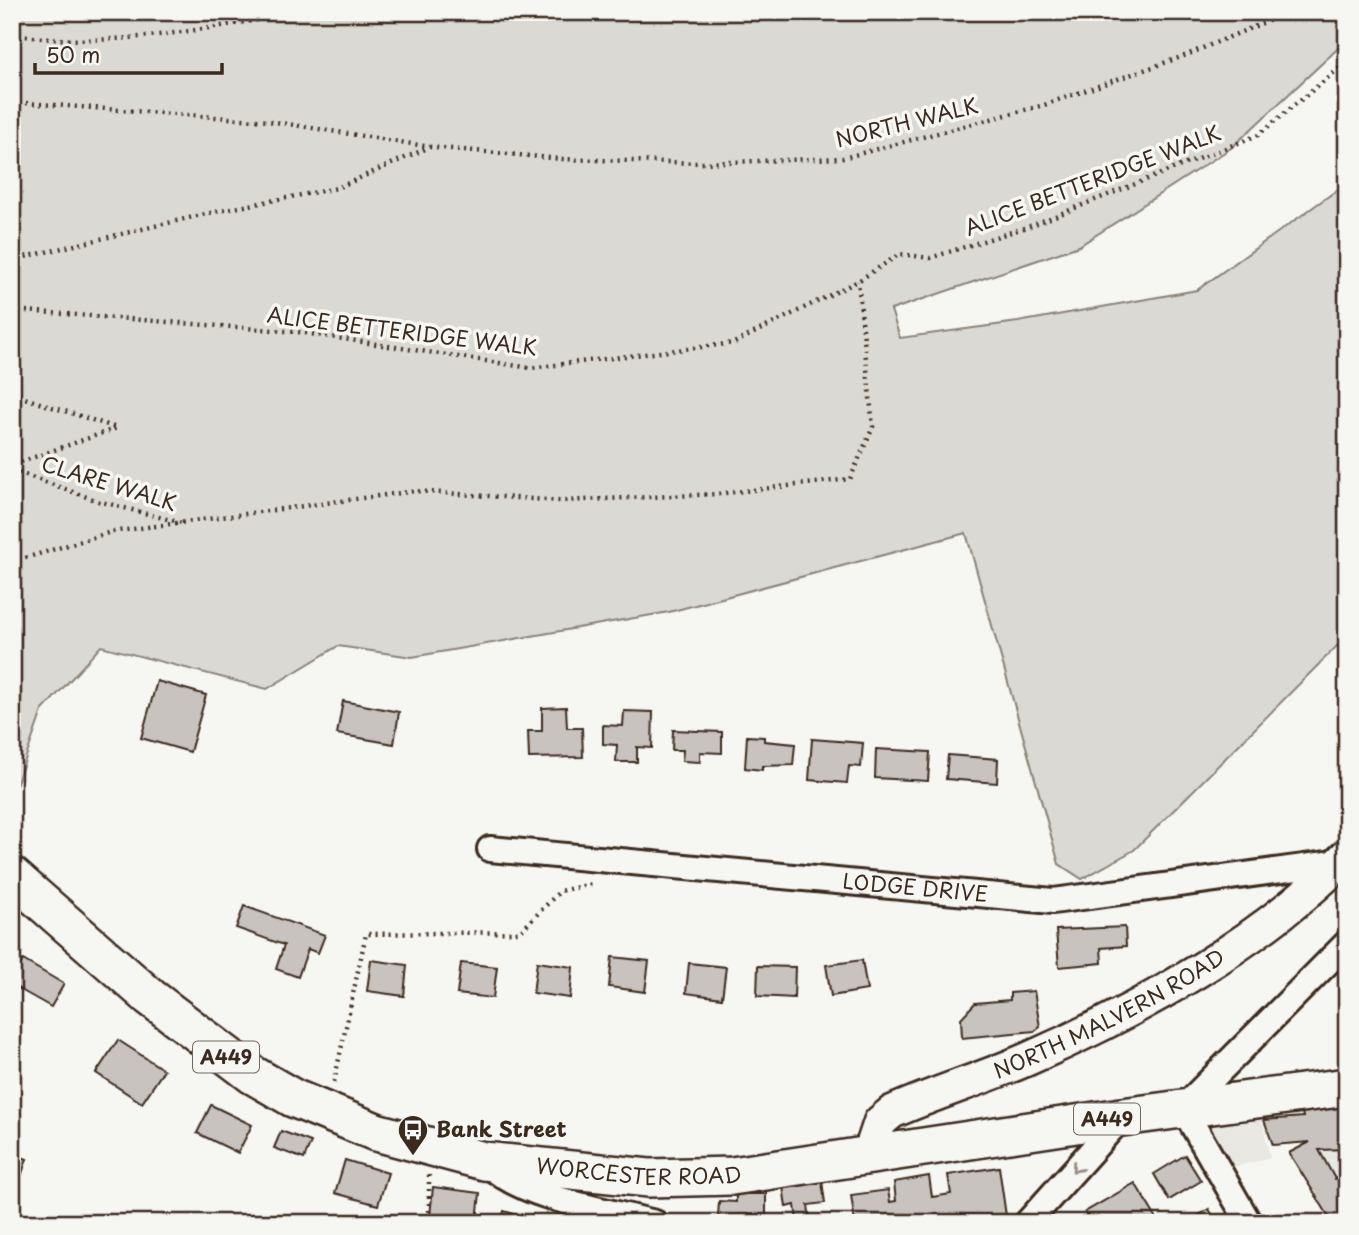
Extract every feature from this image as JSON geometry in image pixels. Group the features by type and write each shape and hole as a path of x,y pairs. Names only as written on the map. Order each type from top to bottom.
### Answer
{"highway":[{"name":"WORCESTER ROAD","path":"12,876 193,1032 253,1075 328,1114 429,1148 484,1161 649,1178 732,1176 1183,1108 1347,1087"}],"main road":[{"name":"NORTH MALVERN ROAD","path":"869,1155 880,1122 892,1112 1030,1058 1129,1009 1266,928 1344,859"}],"street":[{"name":"LODGE DRIVE","path":"490,849 1053,901 1344,859"},
{"path":"1249,1223 1183,1108 1347,943"},
{"path":"1027,1223 1122,1117"},
{"path":"484,1161 502,1178 545,1194 655,1223"}],"path":[{"path":"12,34 44,39 109,42 305,12"},
{"name":"NORTH WALK","path":"12,102 269,121 431,147 603,161 701,163 843,158 1044,104 1184,56 1289,12"},
{"name":"ALICE BETTERIDGE WALK","path":"12,310 298,332 531,368 734,343 858,281 900,254 930,258 1030,226 1258,135 1347,62"},
{"path":"12,260 214,212 337,188 431,147"},
{"path":"186,524 415,491 561,500 717,494 850,479 873,427 858,281"},
{"name":"CLARE WALK","path":"12,394 117,428 12,464"},
{"name":"CLARE WALK","path":"12,470 97,501 186,524"},
{"name":"CLARE WALK","path":"12,562 111,533 186,524"},
{"path":"328,1114 366,934 520,932 559,891 597,882"},
{"path":"429,1148 429,1223"}],"shaded area":[{"path":"12,12 1347,12 1347,40 1231,148 1079,246 891,310 900,338 1018,322 1197,290 1347,183 1347,636 1134,850 1082,879 1059,864 966,533 669,612 412,657 338,646 267,689 101,646 42,711 12,797"},
{"path":"1347,1108 1347,1211 1329,1217 1302,1114"},
{"path":"1261,1116 1270,1158 1225,1169 1202,1123"}],"building":[{"path":"157,681 206,695 190,752 141,738"},
{"path":"343,701 399,712 394,744 337,734"},
{"path":"566,707 567,728 582,728 583,757 529,758 528,731 542,731 542,708"},
{"path":"624,711 653,712 652,748 637,747 637,762 616,762 617,745 603,744 603,725 623,726"},
{"path":"673,730 722,732 722,753 700,752 700,762 682,761 683,750 672,750"},
{"path":"747,736 764,737 764,741 795,744 793,765 762,766 762,770 745,768"},
{"path":"812,739 863,743 861,767 849,766 847,783 809,780"},
{"path":"876,749 930,752 928,781 875,778"},
{"path":"948,755 998,759 997,783 946,779"},
{"path":"244,906 325,935 318,953 308,949 298,977 276,969 284,945 236,928"},
{"path":"1125,927 1126,946 1101,948 1102,963 1059,967 1056,930"},
{"path":"612,957 649,961 645,992 609,987"},
{"path":"23,960 64,984 51,1007 12,985 12,978"},
{"path":"371,960 407,965 404,996 367,991"},
{"path":"862,960 867,990 831,996 826,965"},
{"path":"537,962 573,967 570,998 533,993"},
{"path":"461,963 497,967 493,998 457,994"},
{"path":"689,963 726,967 722,998 686,993"},
{"path":"758,966 795,967 794,998 757,996"},
{"path":"1034,991 1040,1027 1035,1031 962,1038 961,1018 975,1003 1010,1000 1010,993"},
{"path":"118,1040 164,1070 142,1103 96,1073"},
{"path":"1347,1104 1347,1149 1319,1150 1335,1179 1344,1175 1347,1181 1347,1223 1333,1223 1289,1153 1310,1142 1273,1145 1264,1120 1303,1117 1302,1112"},
{"path":"211,1105 252,1125 238,1153 197,1133"},
{"path":"281,1131 311,1142 304,1159 274,1148"},
{"path":"12,1154 27,1159 18,1185 12,1183"},
{"path":"1185,1155 1201,1181 1169,1200 1154,1174"},
{"path":"345,1160 388,1173 378,1205 335,1193"},
{"path":"999,1167 1006,1216 958,1223 951,1223 950,1218 920,1223 855,1223 851,1195 888,1190 890,1202 896,1201 894,1182 929,1176 932,1197 951,1194 948,1175"},
{"path":"822,1181 825,1203 808,1205 810,1220 797,1222 795,1205 786,1207 783,1186"},
{"path":"1135,1183 1158,1221 1091,1223 1085,1212"},
{"path":"433,1187 480,1193 477,1221 430,1216"},
{"path":"736,1194 766,1194 766,1218 718,1217 719,1201 736,1202"},
{"path":"1209,1209 1217,1223 1188,1223 1188,1222"},
{"path":"504,1211 544,1223 501,1223"}],"place":[{"name":"Bank Street","path":"413,1157"}]}
